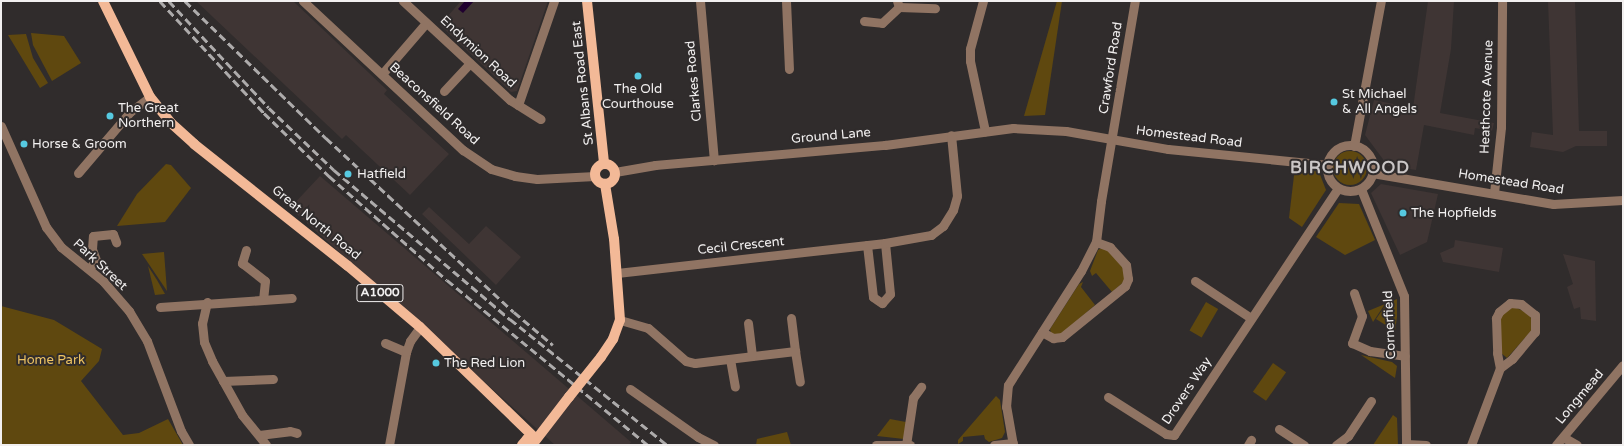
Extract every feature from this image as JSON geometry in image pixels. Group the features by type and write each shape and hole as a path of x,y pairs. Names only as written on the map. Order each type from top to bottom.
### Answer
{"main road":[{"name":"Great North Road","path":"103,1 150,97 194,144 348,266 420,327 536,443"},
{"name":"St Albans Road East","path":"587,1 604,163"},
{"path":"604,163 612,166 615,172 612,182 605,184 600,183 594,176 597,166 604,163"},
{"path":"522,445 527,439 536,443 569,397 601,357 613,339 620,320 617,273 605,184"}],"street":[{"name":"Beaconsfield Road","path":"303,1 463,150 491,169 515,176 537,180 594,176"},
{"name":"Endymion Road","path":"404,1 426,23 518,105 541,119"},
{"path":"518,105 554,1"},
{"name":"Clarkes Road","path":"700,1 714,160"},
{"path":"786,1 789,69"},
{"path":"983,1 970,49 984,131"},
{"name":"Crawford Road","path":"1013,444 1005,392 1094,251 1111,139 1135,1"},
{"path":"1354,146 1381,1"},
{"name":"Heathcote Avenue","path":"1494,193 1501,127 1502,1"},
{"path":"864,21 882,23 898,4 935,8"},
{"path":"382,74 426,23"},
{"path":"444,91 470,63"},
{"path":"78,173 130,112 150,97"},
{"name":"Park Street","path":"1,126 3,136 46,227 61,247 89,269 129,311 147,341 181,431 189,445"},
{"name":"Ground Lane","path":"615,172 714,160 885,145 951,135 1013,128 1048,130"},
{"name":"Homestead Road","path":"1048,130 1168,149 1328,165"},
{"name":"Cecil Crescent","path":"617,273 885,243 931,235 943,226 953,210 957,196 951,135"},
{"path":"1354,146 1367,153 1373,166 1368,182 1361,189 1353,191 1338,188 1330,178 1328,165 1330,158 1340,148 1354,146"},
{"name":"Homestead Road","path":"1372,173 1553,204 1623,200"},
{"name":"Drovers Way","path":"1108,397 1166,434 1174,435 1338,188"},
{"name":"Cornerfield","path":"1361,189 1401,286 1405,307 1406,444"},
{"path":"89,269 96,260 92,248 93,236 113,234 116,242"},
{"path":"1042,332 1053,338 1062,337 1125,286 1129,272 1126,265 1110,247 1096,242"},
{"path":"867,245 873,297 882,302 890,294 885,243"},
{"path":"246,250 242,263 265,281 263,299"},
{"path":"1195,281 1251,318"},
{"path":"1354,293 1362,316 1352,343 1370,351 1405,356"},
{"path":"160,307 207,302 292,298"},
{"path":"207,302 203,313 202,333 212,361 242,415 259,434 266,445"},
{"path":"1471,445 1500,368 1512,359 1535,332 1535,315 1521,304 1510,303 1499,312 1496,318 1497,354 1500,368"},
{"path":"791,318 800,382"},
{"path":"620,320 648,328 686,361 695,363 795,352"},
{"path":"748,323 752,356"},
{"path":"389,445 406,352 410,341 420,327"},
{"path":"385,343 406,352"},
{"path":"730,359 736,387"},
{"name":"Longmead","path":"1556,445 1623,365"},
{"path":"223,381 273,379"},
{"path":"906,445 913,398 921,387"},
{"path":"630,389 698,437 714,445"},
{"path":"1336,445 1348,436 1371,401"},
{"path":"1279,429 1304,445"},
{"path":"259,434 290,431 297,433"},
{"path":"1563,437 1577,445"},
{"path":"994,445 1013,444"},
{"path":"1406,444 1426,445"},
{"path":"876,445 911,445"}],"shaded area":[{"path":"196,1 293,1 387,90 384,94 449,154 410,195 346,135 342,139"},
{"path":"461,1 548,1 517,91 511,92 440,25"},
{"path":"465,1 474,1 463,13 458,9"},
{"path":"1428,1 1454,1 1451,49 1440,113 1494,123 1492,131 1475,128 1474,135 1424,125 1416,170 1388,166 1365,135 1374,100 1413,108"},
{"path":"1548,1 1575,1 1579,131 1607,131 1607,146 1576,146 1563,152 1530,147 1532,132 1553,135"},
{"path":"320,176 631,442 629,445 555,445 290,208"},
{"path":"1381,184 1438,194 1427,242 1400,255 1371,193"},
{"path":"429,207 469,244 486,226 521,257 496,285 422,214"},
{"path":"1455,240 1503,248 1499,272 1443,262 1440,253 1454,247"},
{"path":"1563,254 1595,261 1596,321 1581,319 1580,307 1574,309 1567,287 1573,284"}],"green space":[{"path":"1057,1 1062,1 1045,115 1024,116"},
{"path":"31,33 64,36 81,63 52,81 33,45"},
{"path":"26,34 33,58 48,83 40,88 8,35"},
{"path":"1347,151 1353,151 1357,152 1364,158 1367,168 1366,175 1360,182 1353,185 1347,185 1343,184 1336,178 1333,171 1333,165 1334,161 1340,154"},
{"path":"166,164 171,165 191,188 165,222 117,226 137,194"},
{"path":"1295,167 1319,172 1326,190 1302,227 1289,218"},
{"path":"1339,203 1359,204 1375,240 1345,255 1316,237"},
{"path":"1105,246 1125,268 1126,280 1112,292 1096,273 1092,276 1090,271 1098,250"},
{"path":"164,252 167,291 142,254"},
{"path":"148,266 157,280 165,294 155,295"},
{"path":"1083,282 1081,287 1095,305 1058,337 1051,333 1050,329 1079,284"},
{"path":"1397,299 1395,331 1376,319 1387,303"},
{"path":"1206,302 1218,309 1202,338 1190,331"},
{"path":"1385,304 1373,322 1368,311"},
{"name":"Home Park","path":"1,306 54,320 102,349 99,361 81,381 123,435 139,433 168,419 183,445 1,445"},
{"path":"1512,306 1530,314 1533,329 1507,358 1501,353 1500,314"},
{"path":"1361,355 1392,362 1397,366 1395,378"},
{"path":"1273,363 1286,372 1266,401 1253,392"},
{"path":"996,396 1000,400 1005,432 1002,438 989,442 985,439 984,435 963,437 963,441 958,444 958,440"},
{"path":"1393,415 1397,418 1398,445 1373,445"},
{"path":"890,419 906,422 904,439 877,436"},
{"path":"787,432 791,445 756,445 757,439"}],"railway":[{"path":"160,1 264,113 329,176 447,280 648,445"},
{"path":"169,1 269,108 334,170 510,319 667,445"},
{"path":"185,1 326,138 514,312 553,345"}],"place":[{"name":"The Old Courthouse","path":"638,76"},
{"name":"St Michael & All Angels","path":"1334,102"},
{"name":"The Great Northern","path":"110,116"},
{"name":"Horse & Groom","path":"24,144"},
{"name":"Hatfield","path":"348,174"},
{"name":"The Hopfields","path":"1403,213"},
{"name":"The Red Lion","path":"436,363"}],"district":[{"name":"BIRCHWOOD","path":"1350,168"}]}
